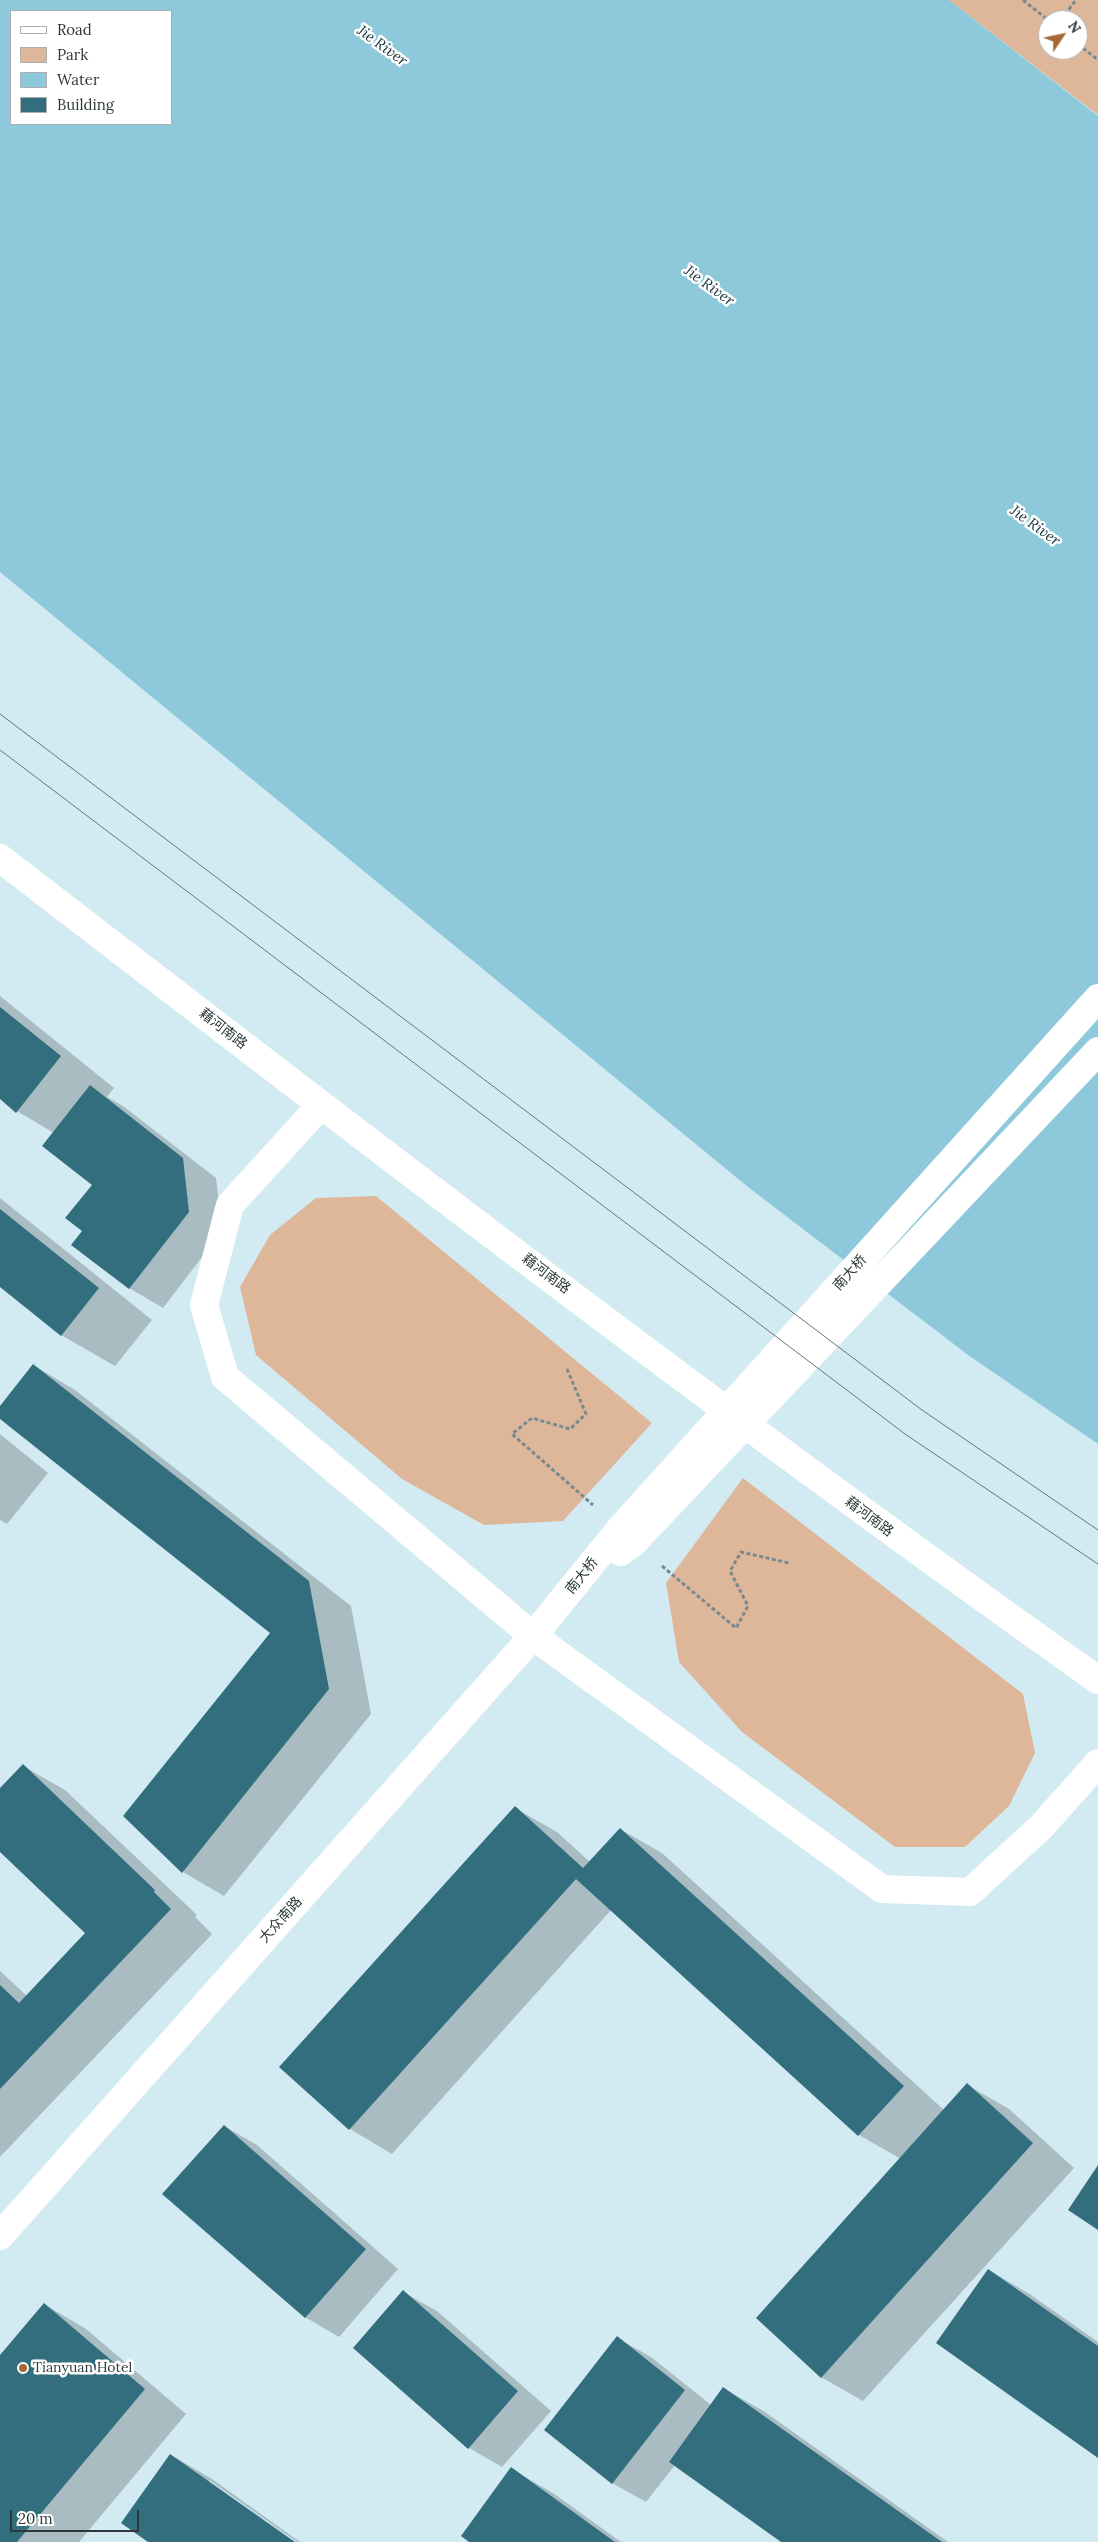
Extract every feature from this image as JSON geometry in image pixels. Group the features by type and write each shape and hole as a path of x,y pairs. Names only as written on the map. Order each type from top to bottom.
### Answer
{"main road":[{"name":"藉河南路","path":"0,858 321,1105 901,1541 1098,1680"},
{"name":"南大桥","path":"627,1536 1098,998"},
{"name":"南大桥","path":"561,1603 1098,1051"},
{"path":"321,1105 230,1205 204,1305 225,1377 533,1636 882,1889 970,1892 1041,1827 1098,1764"},
{"name":"大众南路","path":"0,2236 561,1603"}],"path":[{"path":"1023,0 1038,12"},
{"path":"1088,52 1098,60"},
{"path":"567,1369 586,1414 570,1429 532,1418 512,1434 627,1536 736,1628 748,1606 730,1571 742,1552 789,1563"}],"green space":[{"path":"949,0 1098,0 1098,115"},
{"path":"376,1196 652,1423 563,1521 484,1525 402,1479 256,1355 240,1287 270,1235 316,1198"},
{"path":"743,1478 1023,1694 1035,1753 1009,1806 965,1847 895,1847 742,1732 679,1662 666,1583"}],"water":[{"name":"Jie River","path":"0,0 949,0 1098,116 1098,1444 968,1355 748,1187 0,572"}],"building":[{"path":"0,1007 61,1056 16,1113 0,1099"},
{"path":"90,1085 183,1158 189,1212 129,1289 71,1245 82,1231 65,1218 92,1185 42,1146"},
{"path":"0,1209 99,1288 61,1336 0,1287"},
{"path":"33,1364 309,1581 329,1689 182,1873 123,1816 270,1633 0,1419 0,1406"},
{"path":"23,1764 155,1890 154,1892 171,1909 0,2089 0,1985 19,2003 85,1933 0,1852 0,1788"},
{"path":"515,1806 583,1868 620,1828 904,2086 858,2136 576,1879 349,2130 279,2067"},
{"path":"967,2083 1033,2143 821,2378 756,2318"},
{"path":"224,2125 366,2249 305,2318 162,2194"},
{"path":"1098,2165 1098,2230 1068,2210"},
{"path":"988,2269 1098,2346 1098,2458 936,2343"},
{"path":"403,2290 518,2391 468,2449 353,2348"},
{"path":"44,2303 145,2389 17,2542 0,2542 0,2355"},
{"path":"617,2336 685,2390 612,2484 544,2430"},
{"path":"723,2387 942,2542 781,2542 669,2462"},
{"path":"170,2454 295,2542 148,2542 121,2523"},
{"path":"511,2467 615,2542 469,2542 461,2536"}],"tram line":[{"path":"0,714 922,1410 1098,1530"},
{"path":"0,750 905,1434 1098,1564"}],"place":[{"name":"Tianyuan Hotel","path":"23,2368"}]}
